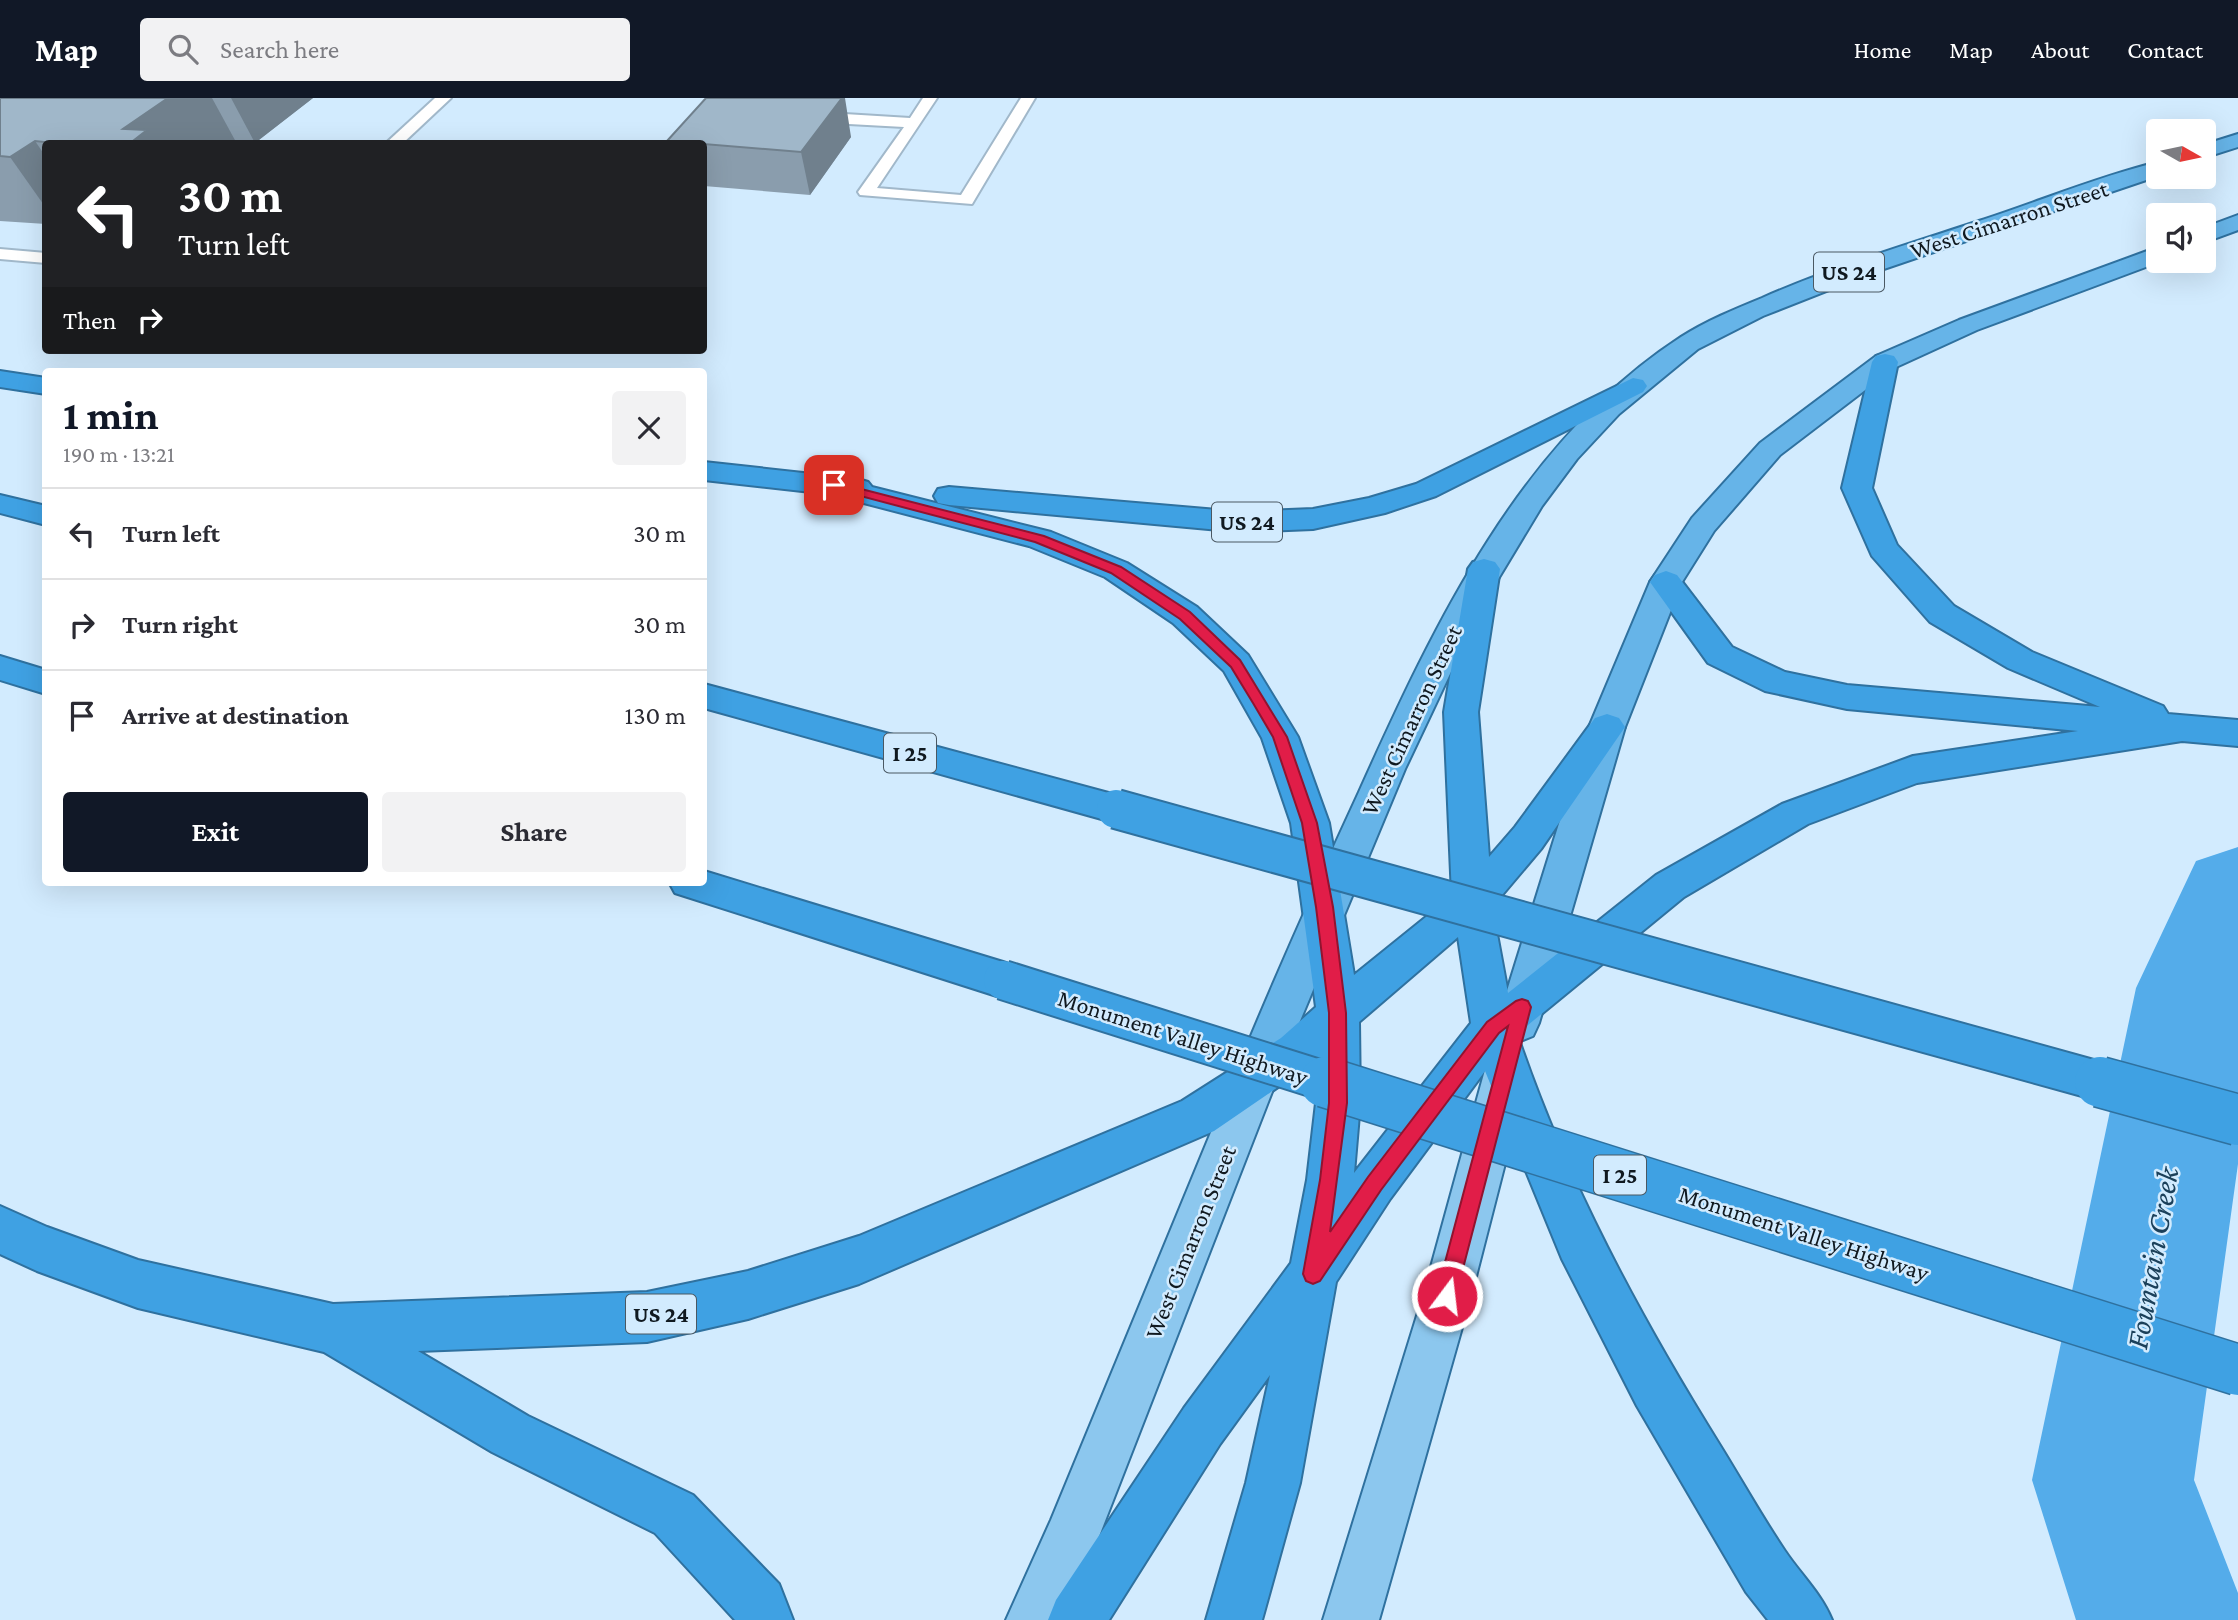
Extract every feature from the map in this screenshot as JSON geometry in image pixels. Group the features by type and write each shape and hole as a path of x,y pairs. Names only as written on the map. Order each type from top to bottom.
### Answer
{"highway":[{"path":"2216,148 2238,140"},
{"name":"West Cimarron Street","path":"1255,1079 1324,907 1420,697 1484,569 1527,503 1574,443 1633,386 1696,339 1772,301 1847,273 2146,173"},
{"path":"2216,231 2238,222"},
{"name":"US 24","path":"0,1229 37,1247 138,1284 333,1329 647,1317 748,1295 859,1260 1185,1121 1296,1052 1440,925 1472,903 1528,838 1607,727 1666,582 1703,525 1770,449 1885,362 1968,325 2146,258"},
{"path":"1885,362 1857,488 1883,549 1942,614 2020,660 2074,718"},
{"path":"0,379 42,385"},
{"name":"US 24","path":"707,471 1241,522 1313,519 1426,491 1633,386"},
{"path":"834,485 1040,539 1116,570 1185,615 1236,663 1280,737 1310,823 1324,907 1338,1013 1338,1103 1330,1180 1273,1483 1234,1620"},
{"path":"0,504 42,515"},
{"path":"1484,569 1461,712 1472,903 1507,1035 1579,1242 1655,1388 1766,1572 1804,1620"},
{"path":"1666,582 1720,655 1777,682 1847,697 2238,733"},
{"path":"0,668 42,681"},
{"name":"I 25","path":"707,697 2238,1120"},
{"path":"1076,1620 1202,1426 1313,1274 1374,1183 1507,1035 1670,886 1795,814 1913,770 2074,718 2182,728"},
{"path":"1507,1035 1607,727"},
{"name":"Monument Valley Highway","path":"702,886 2238,1370"},
{"path":"333,1329 510,1434 674,1514 759,1604 765,1620"}],"main road":[{"path":"1351,1620 1439,1323 1507,1035"},
{"name":"West Cimarron Street","path":"1034,1620 1071,1539 1255,1079"}],"lane":[{"path":"396,140 444,98"},
{"path":"930,98 866,192 966,200 1028,98"},
{"path":"795,116 914,122"},
{"path":"0,254 42,258"}],"building":[{"path":"0,98 168,98 123,129 147,130 134,140 42,140 35,141 10,157 0,156"},
{"path":"706,98 842,98 801,152 707,144 707,140 668,140"}],"waterway":[{"name":"Fountain Creek","path":"2162,1620 2113,1480 2199,988 2238,896"}],"route":[{"path":"834,485 1040,539 1116,570 1185,615 1236,663 1280,737 1310,823 1338,1013 1338,1103 1330,1180 1313,1274 1374,1183 1493,1027 1522,1007 1447,1296"}]}
